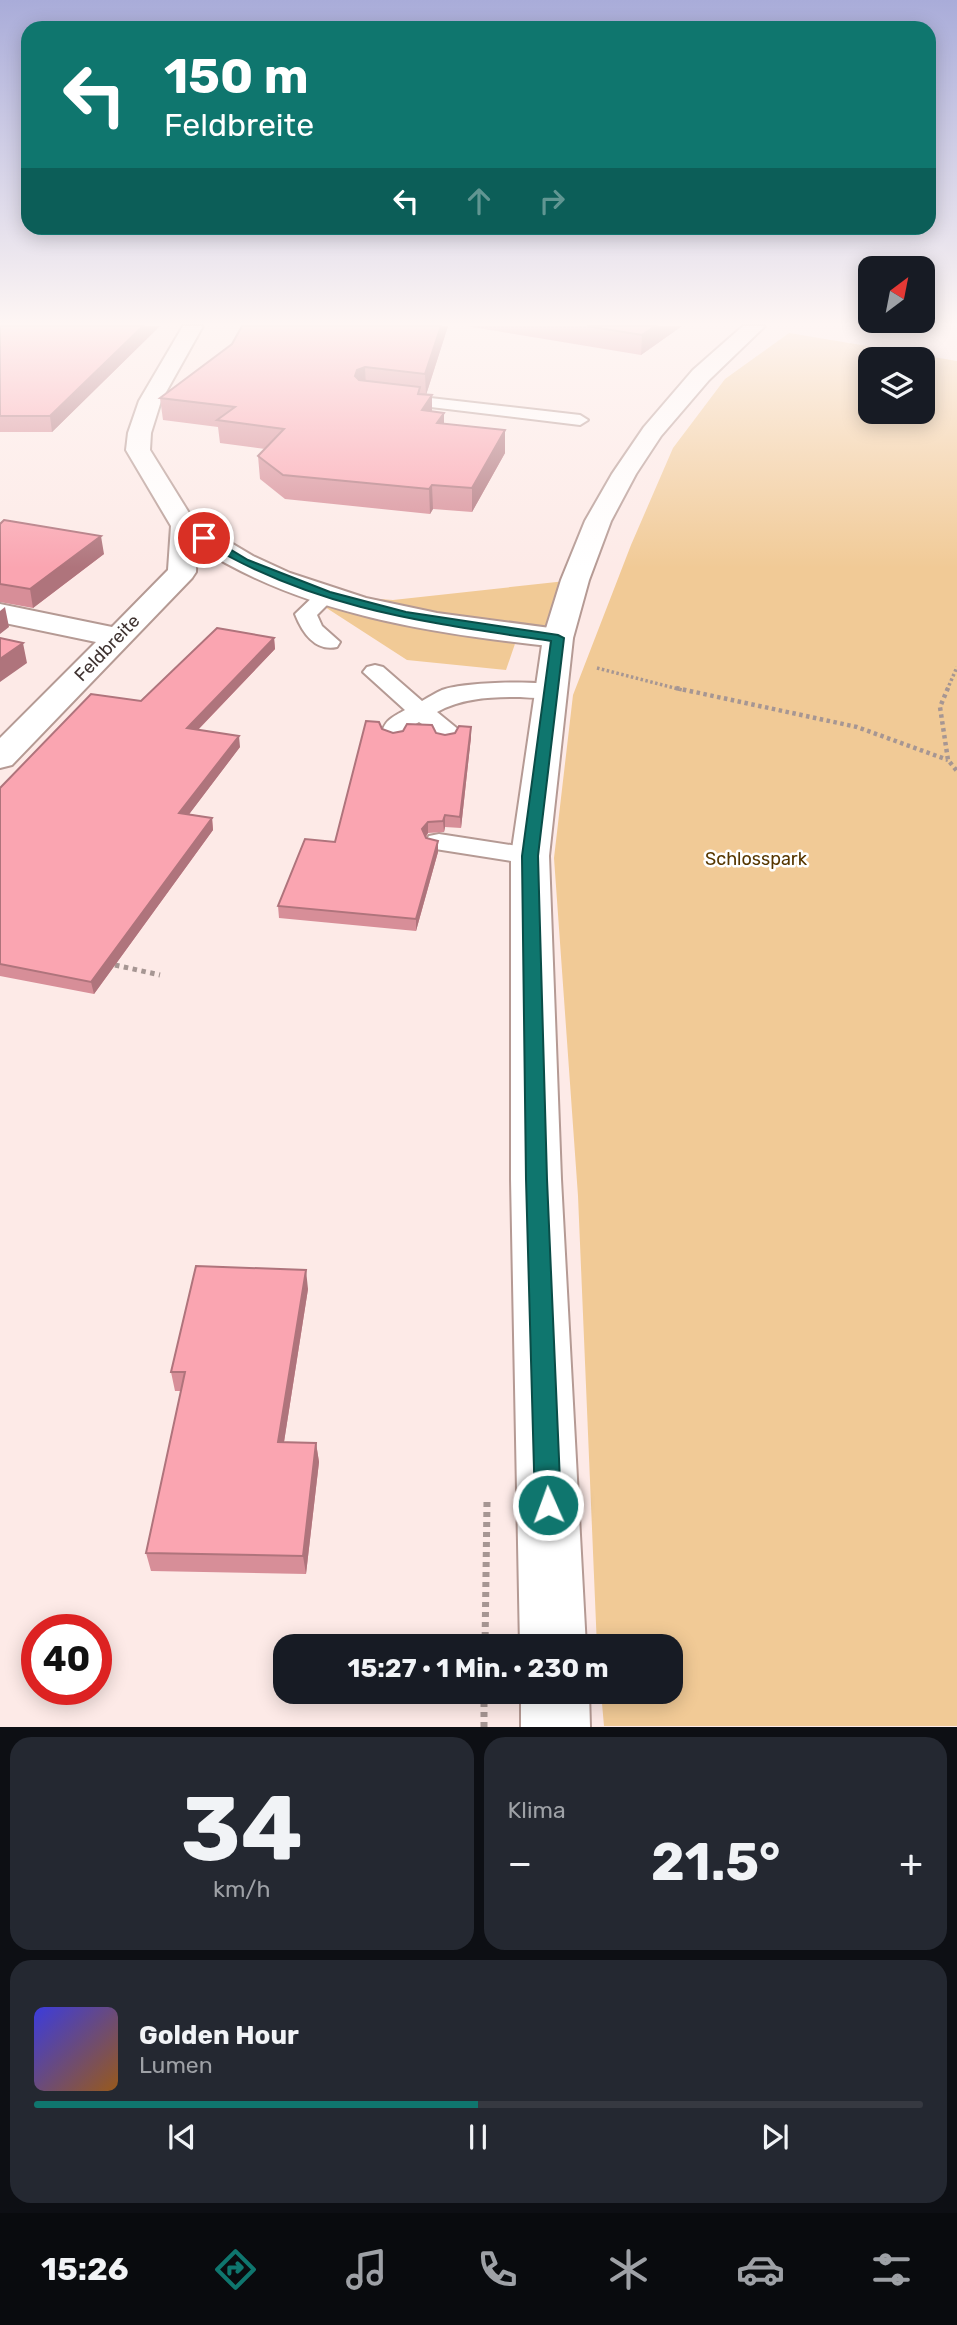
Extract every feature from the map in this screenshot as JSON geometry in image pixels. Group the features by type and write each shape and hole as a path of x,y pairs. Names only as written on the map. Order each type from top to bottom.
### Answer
{"street":[{"path":"146,407 139,428 138,450 184,526 244,562 326,595 406,616 555,662"},
{"path":"553,1634 536,1179 530,856 555,662 575,580 598,521 624,474 652,432 674,407"},
{"name":"Feldbreite","path":"0,758 182,572 184,526"},
{"path":"0,613 118,637"},
{"path":"555,1704 556,1727"}],"lane":[{"path":"463,407 580,420"},
{"path":"326,595 306,614 312,629 329,642"},
{"path":"394,734 395,726 450,695 511,690 555,662"},
{"path":"374,672 422,713 447,730 446,736"},
{"path":"439,842 530,856"}],"path":[{"path":"555,662 857,727 948,760"},
{"path":"957,667 940,707 948,760 957,771"},
{"path":"115,965 160,975"},
{"path":"484,1704 484,1727"}],"green space":[{"name":"Schlosspark","path":"704,407 858,407 858,424 935,424 935,407 957,407 957,1726 604,1726 602,1704 683,1704 683,1634 596,1634 578,1196 554,858 573,695 631,545 673,448"},
{"path":"575,580 558,638 326,595 393,600"},
{"path":"331,601 517,638 506,670 407,660 325,607"}],"building":[{"path":"0,407 60,407 50,416 0,416"},
{"path":"232,407 424,407 422,410 444,413 437,423 505,430 472,488 432,485 429,489 283,475 258,456 284,429 217,420 235,407"},
{"path":"4,520 101,536 30,589 0,584 0,524"},
{"path":"217,628 274,638 187,728 239,736 179,813 212,818 91,982 0,964 0,788 91,694 141,701"},
{"path":"0,638 23,643 0,659"},
{"path":"366,721 379,722 382,729 393,733 403,731 407,724 432,725 436,733 445,735 455,733 459,726 471,727 460,817 445,815 443,821 428,822 422,829 426,838 438,841 416,919 278,906 305,839 335,842"},
{"path":"196,1266 306,1270 278,1442 316,1443 303,1556 146,1553 185,1372 171,1372"}],"route":[{"path":"204,538 244,562 326,595 406,616 500,632 558,638 530,856 536,1179 548,1505"}]}
